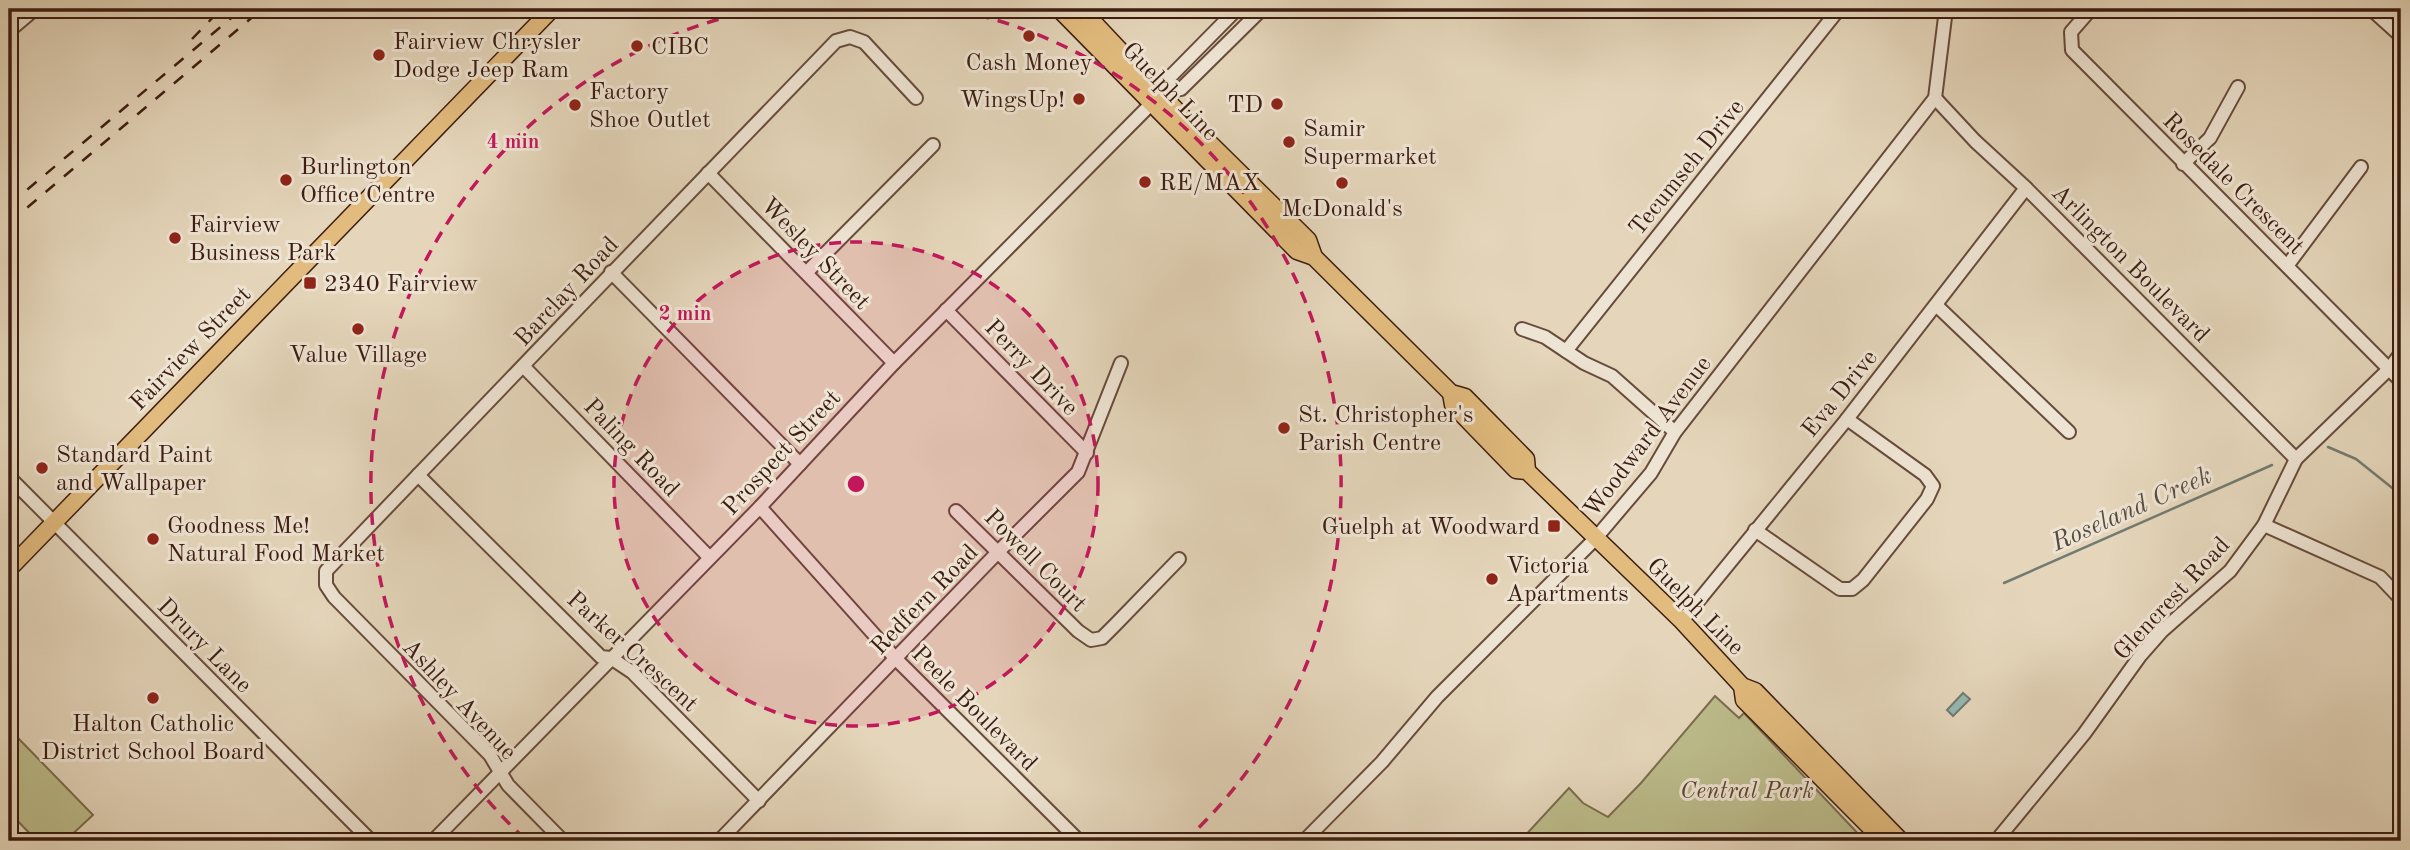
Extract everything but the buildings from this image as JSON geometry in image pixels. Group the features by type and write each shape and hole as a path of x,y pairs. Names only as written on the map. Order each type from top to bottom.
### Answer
{"main road":[{"name":"Fairview Street","path":"9,569 552,9"},
{"name":"Guelph Line","path":"1059,9 1308,240 1314,257 1451,393 1453,405 1516,470 1527,471 1682,621 1742,686 1755,691 1901,841"},
{"name":"Guelph Line","path":"1081,9 1156,98"},
{"name":"Guelph Line","path":"1742,686 1744,700 1884,841"}],"street":[{"path":"9,31 35,9"},
{"name":"Prospect Street","path":"433,841 760,508 894,363 1156,98 1170,77 1237,9"},
{"name":"Prospect Street","path":"1156,98 1181,89 1262,9"},
{"name":"Tecumseh Drive","path":"1566,351 1839,9"},
{"path":"1935,98 1946,9"},
{"name":"Rosedale Crescent","path":"2091,9 2071,32 2072,50 2401,381"},
{"path":"2371,9 2398,27"},
{"name":"Barclay Road","path":"326,584 326,571 836,41 849,37 864,42 916,98"},
{"path":"2183,164 2210,138 2238,87"},
{"name":"Arlington Boulevard","path":"1935,98 1975,141 2026,188 2296,459"},
{"name":"Woodward Avenue","path":"1304,841 1382,762 1443,691 1595,539 1651,473 1675,432 1935,98"},
{"path":"807,272 933,145"},
{"path":"2287,266 2361,167"},
{"name":"Wesley Street","path":"708,173 894,363"},
{"name":"Eva Drive","path":"1682,621 1847,419 2026,188"},
{"path":"611,272 800,464"},
{"path":"1936,305 2069,432"},
{"name":"Perry Drive","path":"946,310 1087,453"},
{"path":"1522,329 1545,337 1584,363 1612,376 1675,432"},
{"name":"Glencrest Road","path":"1996,841 2084,734 2140,656 2162,631 2230,571 2264,526 2296,459 2389,369 2401,354"},
{"name":"Redfern Road","path":"719,841 1078,472 1121,363"},
{"name":"Paling Road","path":"524,367 709,557"},
{"path":"1755,530 1840,589 1852,589 1863,580 1927,499 1933,486 1924,475 1847,419"},
{"name":"Parker Crescent","path":"418,475 601,657 611,658 632,672 759,801"},
{"name":"Drury Lane","path":"9,477 372,841"},
{"name":"Peele Boulevard","path":"760,508 896,659 1079,841"},
{"name":"Powell Court","path":"957,511 1078,631 1091,640 1102,638 1180,559"},
{"path":"2264,526 2379,577 2401,599"},
{"name":"Ashley Avenue","path":"326,584 334,597 490,755 508,785 563,841"}],"green space":[{"name":"Central Park","path":"1715,696 1739,718 1744,713 1865,841 1520,841 1569,788 1583,803 1608,817 1641,783"},
{"path":"19,739 93,815 65,841 37,841 9,812 9,748"}],"water":[{"path":"1963,693 1970,699 1953,716 1947,710"}],"waterway":[{"name":"Roseland Creek","path":"2328,447 2356,459 2401,495"},
{"name":"Roseland Creek","path":"2004,583 2272,465"}],"railway":[{"path":"192,39 221,9"},
{"path":"9,205 242,9"},
{"path":"9,223 262,9"}],"place":[{"name":"Cash Money","path":"1029,36"},
{"name":"CIBC","path":"637,46"},
{"name":"Fairview Chrysler Dodge Jeep Ram","path":"379,55"},
{"name":"WingsUp!","path":"1079,99"},
{"name":"TD","path":"1277,104"},
{"name":"Factory Shoe Outlet","path":"575,105"},
{"name":"Samir Supermarket","path":"1289,142"},
{"name":"Burlington Office Centre","path":"286,180"},
{"name":"RE/MAX","path":"1145,182"},
{"name":"McDonald's","path":"1342,183"},
{"name":"Fairview Business Park","path":"175,238"},
{"name":"2340 Fairview","path":"310,283"},
{"name":"Value Village","path":"358,329"},
{"name":"St. Christopher's Parish Centre","path":"1284,428"},
{"name":"Standard Paint and Wallpaper","path":"42,468"},
{"name":"Guelph at Woodward","path":"1554,526"},
{"name":"Goodness Me! Natural Food Market","path":"153,539"},
{"name":"Victoria Apartments","path":"1492,579"},
{"name":"Halton Catholic District School Board","path":"153,698"}]}
